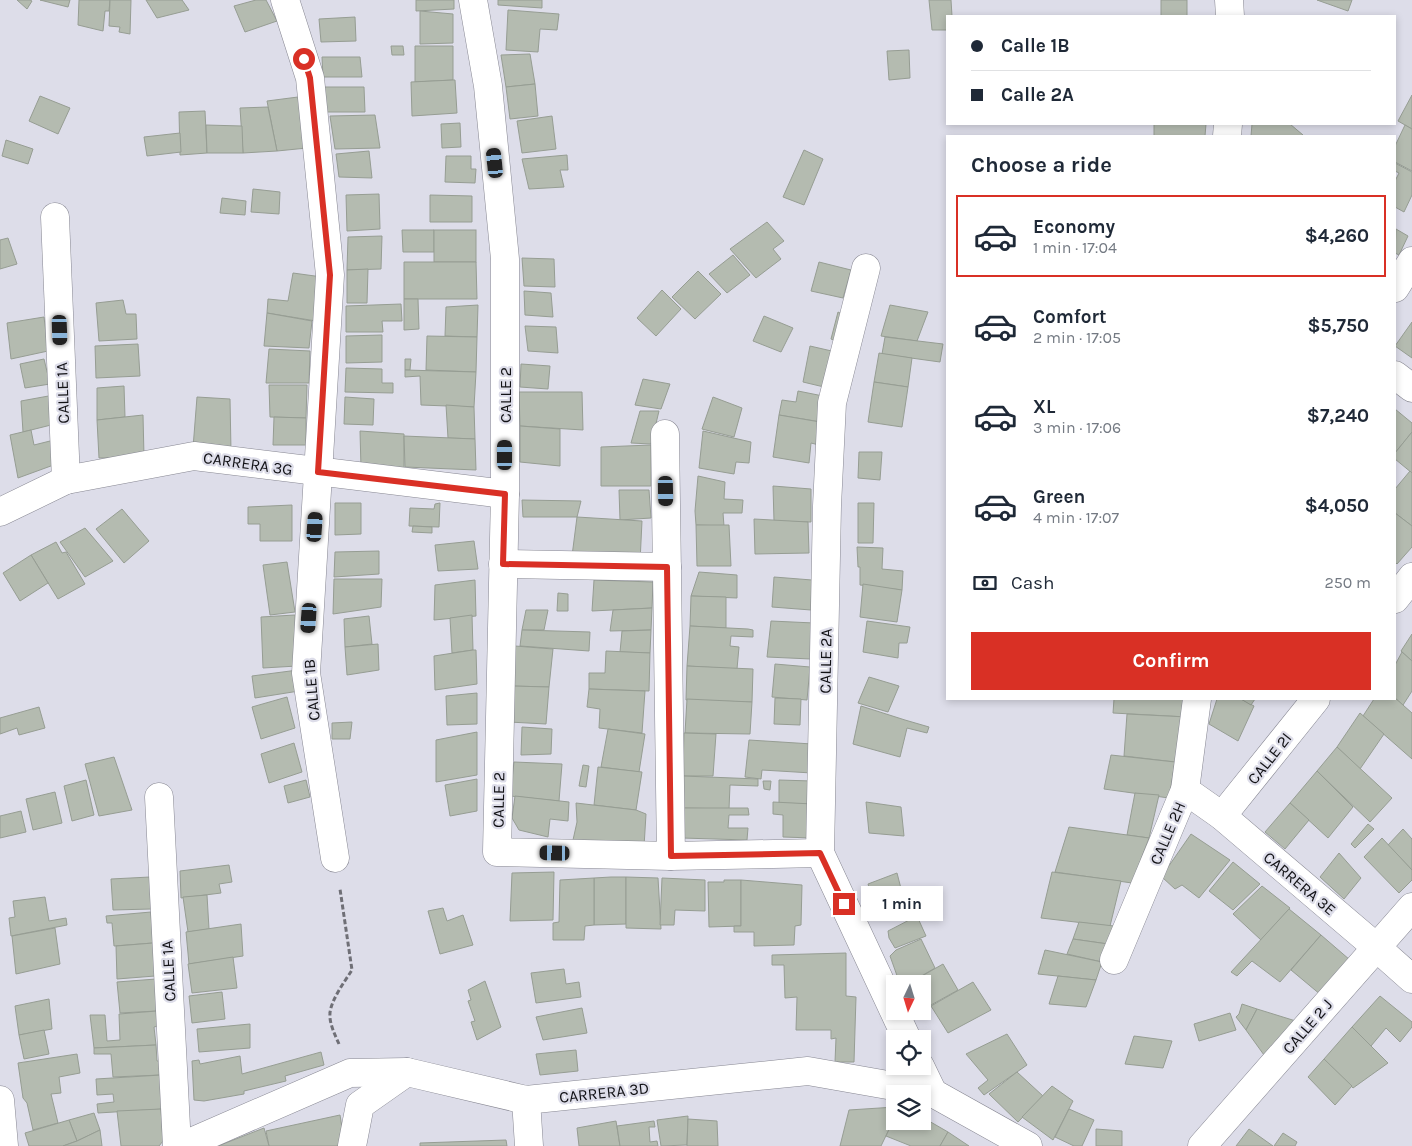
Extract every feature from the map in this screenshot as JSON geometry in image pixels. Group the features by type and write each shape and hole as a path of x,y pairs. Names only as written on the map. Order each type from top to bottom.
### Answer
{"street":[{"name":"CALLE 1B","path":"285,0 310,78 330,275 306,673 335,858"},
{"name":"CALLE 2","path":"473,0 488,86 505,259 505,494 497,852 671,856"},
{"path":"1229,0 1230,15"},
{"name":"CALLE 1A","path":"55,217 66,480"},
{"path":"1396,286 1412,261"},
{"name":"CALLE 2A","path":"866,268 832,403 827,506 820,853 903,1030"},
{"path":"1396,376 1412,388"},
{"path":"666,434 671,856 820,853"},
{"name":"CARRERA 3G","path":"0,512 66,480 194,456 505,494"},
{"path":"503,564 667,567"},
{"path":"1396,598 1412,577"},
{"name":"CALLE 2H","path":"1114,960 1185,790 1197,700"},
{"name":"CALLE 2I","path":"1222,816 1315,700"},
{"name":"CARRERA 3E","path":"1185,790 1222,816 1412,979"},
{"name":"CALLE 1A","path":"159,797 177,1146"},
{"name":"CALLE 2 J","path":"1202,1146 1412,907"},
{"path":"352,1146 360,1105 407,1072"},
{"name":"CARRERA 3D","path":"182,1146 350,1073 407,1072 526,1100 808,1072 932,1093 1028,1146"},
{"path":"924,1075 932,1093"},
{"path":"0,1100 4,1146"},
{"path":"526,1100 529,1146"}],"path":[{"path":"335,858 352,970 338,992 330,1012 334,1032 350,1073"}],"building":[{"path":"17,0 30,0 32,1 27,9"},
{"path":"40,0 70,0 68,7"},
{"path":"79,0 110,0 109,11 105,11 103,31 78,25"},
{"path":"110,0 131,0 130,34 119,32 120,27 109,26"},
{"path":"146,0 182,0 189,10 157,18"},
{"path":"256,0 266,0 277,21 245,32 234,6"},
{"path":"416,0 454,0 454,9 416,11"},
{"path":"498,0 542,0 542,8 498,5"},
{"path":"929,0 951,0 952,15 946,15 946,30 932,30"},
{"path":"1161,0 1187,0 1187,15 1161,15"},
{"path":"1317,0 1352,0 1348,11"},
{"path":"508,10 559,14 557,30 540,29 538,52 506,50"},
{"path":"420,11 453,14 453,43 420,44"},
{"path":"355,17 356,41 321,42 319,19"},
{"path":"391,46 403,46 404,55 392,55"},
{"path":"415,46 453,46 453,80 415,82"},
{"path":"909,50 910,78 889,80 887,51"},
{"path":"530,54 535,84 506,87 501,55"},
{"path":"322,57 360,57 362,77 323,77"},
{"path":"455,80 457,113 412,116 411,82"},
{"path":"535,84 538,116 510,119 506,87"},
{"path":"324,87 364,87 365,112 325,112"},
{"path":"1412,95 1412,129 1398,121"},
{"path":"40,96 70,108 58,134 29,121"},
{"path":"298,97 307,148 277,151 267,101"},
{"path":"268,107 277,151 243,153 240,108"},
{"path":"205,111 207,153 180,155 179,112"},
{"path":"375,115 380,148 335,149 330,116"},
{"path":"552,116 556,149 522,153 517,121"},
{"path":"460,123 461,147 442,148 441,124"},
{"path":"206,125 242,126 243,153 207,153"},
{"path":"1154,125 1206,125 1205,135 1154,135"},
{"path":"1252,125 1291,125 1303,135 1251,135"},
{"path":"1405,125 1412,129 1412,171 1396,163 1396,144"},
{"path":"180,133 181,152 147,156 144,137"},
{"path":"6,140 33,149 28,164 2,156"},
{"path":"804,150 823,159 804,205 783,197"},
{"path":"369,151 372,178 339,177 336,154"},
{"path":"567,155 568,170 560,170 564,187 529,189 522,159"},
{"path":"446,156 471,156 471,169 476,169 475,183 445,182"},
{"path":"1396,164 1412,172 1412,195 1404,212 1396,208 1396,179 1399,173 1396,172"},
{"path":"253,189 280,192 279,214 251,212"},
{"path":"379,194 380,229 347,231 346,195"},
{"path":"430,195 472,196 472,222 430,222"},
{"path":"222,198 246,201 245,215 220,213"},
{"path":"767,222 784,241 773,249 781,259 756,278 730,249"},
{"path":"1396,229 1408,236 1399,255 1396,254"},
{"path":"402,230 434,230 434,252 403,252"},
{"path":"434,230 476,230 476,262 434,262"},
{"path":"382,236 381,269 347,270 348,237"},
{"path":"8,238 17,264 0,269 0,240"},
{"path":"733,255 750,275 727,293 709,274"},
{"path":"522,258 554,259 555,287 524,286"},
{"path":"404,262 476,262 477,299 404,299"},
{"path":"819,262 851,270 843,298 811,291"},
{"path":"368,269 367,303 347,303 347,270"},
{"path":"698,271 721,294 695,319 672,297"},
{"path":"293,273 322,277 316,321 267,313 268,299 288,301"},
{"path":"662,290 681,309 656,336 637,318"},
{"path":"524,291 551,293 553,317 525,315"},
{"path":"404,299 418,299 419,329 404,330"},
{"path":"123,300 126,314 136,314 137,339 99,341 96,303"},
{"path":"401,304 402,321 382,321 383,332 346,332 346,306"},
{"path":"478,305 477,337 445,336 446,307"},
{"path":"890,305 928,312 917,341 881,336"},
{"path":"838,312 846,316 838,342 831,339"},
{"path":"267,313 312,321 309,348 264,346"},
{"path":"764,316 793,328 781,352 753,341"},
{"path":"44,317 48,351 11,359 7,323"},
{"path":"1412,322 1412,358 1396,347"},
{"path":"525,326 556,327 558,353 528,351"},
{"path":"382,335 382,362 346,363 346,336"},
{"path":"427,336 477,337 476,372 426,370"},
{"path":"885,337 943,344 940,362 882,354"},
{"path":"138,344 140,376 96,378 95,346"},
{"path":"810,346 836,352 824,387 803,382"},
{"path":"269,349 310,351 309,383 266,383"},
{"path":"879,353 912,358 908,387 874,382"},
{"path":"44,359 50,384 25,388 20,364"},
{"path":"405,359 411,359 410,370 405,370"},
{"path":"521,364 550,366 548,389 520,387"},
{"path":"346,368 382,369 382,383 393,383 393,393 345,392"},
{"path":"405,370 476,372 474,407 421,405 420,376 405,377"},
{"path":"643,379 670,384 661,409 635,405"},
{"path":"874,382 908,387 902,427 868,422"},
{"path":"269,385 307,385 306,418 270,417"},
{"path":"124,386 125,417 97,420 97,388"},
{"path":"798,391 823,396 821,422 779,415 782,400 796,402"},
{"path":"519,392 582,392 583,430 520,426"},
{"path":"54,395 51,425 23,432 21,401"},
{"path":"197,397 230,399 231,451 193,448"},
{"path":"345,397 374,399 373,425 344,424"},
{"path":"713,397 742,408 734,437 702,429"},
{"path":"446,405 474,407 475,439 448,438"},
{"path":"1396,410 1412,423 1412,432 1396,452"},
{"path":"640,411 659,411 651,444 631,443"},
{"path":"143,415 144,457 99,458 97,420"},
{"path":"779,415 820,422 819,445 811,443 809,463 773,457"},
{"path":"274,417 306,418 306,445 273,445"},
{"path":"520,426 560,429 560,466 520,462"},
{"path":"31,430 34,445 54,440 59,463 18,478 10,435"},
{"path":"360,431 404,434 404,474 361,468"},
{"path":"703,431 751,442 749,463 736,462 734,474 699,468"},
{"path":"1412,432 1412,473 1396,460 1396,452"},
{"path":"404,436 475,439 476,470 405,467"},
{"path":"651,445 651,486 601,486 601,447"},
{"path":"859,452 882,452 880,480 858,478"},
{"path":"1410,471 1412,473 1412,526 1396,514 1396,488"},
{"path":"698,476 725,482 724,499 743,500 742,513 723,513 724,526 696,525 695,511"},
{"path":"773,486 811,489 811,522 774,521"},
{"path":"619,490 649,490 651,518 620,520"},
{"path":"522,500 581,501 577,517 523,517"},
{"path":"335,503 361,503 361,534 335,535"},
{"path":"440,503 439,527 409,526 410,508 434,509 435,504"},
{"path":"858,503 874,503 873,543 858,543"},
{"path":"292,505 292,541 260,541 260,524 248,524 248,507"},
{"path":"122,509 149,541 124,563 96,529"},
{"path":"1396,514 1412,526 1412,547 1397,564"},
{"path":"577,517 642,521 640,562 572,556"},
{"path":"754,519 808,522 809,553 755,554"},
{"path":"696,525 729,525 731,566 697,566"},
{"path":"413,526 432,527 432,533 412,532"},
{"path":"85,528 113,561 85,577 60,542"},
{"path":"474,541 478,569 438,571 435,545"},
{"path":"56,542 62,553 66,552 85,584 58,599 31,555"},
{"path":"857,547 883,548 882,569 903,571 902,590 860,585"},
{"path":"379,551 379,574 334,577 335,552"},
{"path":"31,555 48,583 20,601 3,573"},
{"path":"287,562 295,612 270,615 263,565"},
{"path":"699,572 737,575 737,598 691,596"},
{"path":"774,577 812,580 811,610 772,607"},
{"path":"334,579 382,579 381,607 333,614"},
{"path":"475,580 476,616 434,620 435,585"},
{"path":"594,580 653,582 652,608 592,611"},
{"path":"863,584 902,590 897,622 860,617"},
{"path":"558,593 568,594 568,611 557,611"},
{"path":"691,596 726,597 726,628 690,626"},
{"path":"652,608 651,630 610,631 613,610"},
{"path":"526,610 548,610 544,630 522,630"},
{"path":"295,615 297,666 263,668 261,617"},
{"path":"472,615 473,650 452,653 450,618"},
{"path":"369,616 372,644 345,647 344,619"},
{"path":"771,621 814,623 811,659 767,657"},
{"path":"867,621 910,627 907,643 899,643 898,658 863,652"},
{"path":"690,626 748,629 753,630 753,637 731,636 730,646 739,647 737,669 687,666"},
{"path":"522,630 590,632 589,651 520,646"},
{"path":"651,630 650,653 620,652 622,631"},
{"path":"1412,634 1412,661 1401,651"},
{"path":"378,644 379,670 347,675 345,647"},
{"path":"515,646 553,649 549,687 512,686"},
{"path":"476,650 477,684 435,690 434,656"},
{"path":"606,651 650,653 649,691 589,689 589,673 605,673"},
{"path":"1402,652 1412,661 1412,691 1403,705 1396,699 1396,663"},
{"path":"775,664 810,667 807,700 772,697"},
{"path":"687,666 753,669 752,702 686,700"},
{"path":"298,670 299,691 255,698 252,676"},
{"path":"869,677 899,686 888,712 858,703"},
{"path":"512,686 549,687 546,724 509,722"},
{"path":"589,689 645,691 642,733 599,728 600,709 587,707"},
{"path":"477,693 477,724 447,725 446,696"},
{"path":"287,697 295,728 261,739 252,707"},
{"path":"775,698 801,699 800,725 774,724"},
{"path":"687,699 752,702 750,734 685,733"},
{"path":"1396,699 1412,713 1412,759 1363,716 1373,700"},
{"path":"1114,700 1190,700 1187,717 1113,713"},
{"path":"1217,700 1243,700 1254,706 1238,741 1209,724"},
{"path":"1243,700 1254,700 1251,705"},
{"path":"861,706 929,727 927,733 907,728 900,757 853,744"},
{"path":"39,707 45,728 19,735 17,728 0,734 0,718"},
{"path":"1360,713 1384,734 1360,769 1337,747"},
{"path":"1127,714 1187,717 1175,762 1124,756"},
{"path":"352,722 350,739 332,739 332,723"},
{"path":"522,727 552,729 551,754 521,755"},
{"path":"608,729 645,734 639,772 601,767"},
{"path":"477,732 477,775 436,782 436,740"},
{"path":"684,733 716,734 713,776 683,776"},
{"path":"749,740 812,744 812,773 762,770 761,779 745,777"},
{"path":"294,743 302,772 269,783 261,754"},
{"path":"1337,747 1392,798 1370,822 1317,771"},
{"path":"1111,755 1175,762 1169,798 1104,789"},
{"path":"114,757 132,810 99,816 85,764"},
{"path":"514,762 562,764 559,801 510,796"},
{"path":"583,765 589,766 586,787 579,786"},
{"path":"598,767 642,772 636,810 594,805"},
{"path":"1317,771 1353,807 1328,838 1290,803"},
{"path":"683,776 758,779 758,786 730,785 729,809 682,808"},
{"path":"477,779 477,811 450,816 445,785"},
{"path":"86,780 94,815 72,821 64,786"},
{"path":"306,780 310,797 288,803 284,786"},
{"path":"779,780 812,781 813,804 779,803"},
{"path":"763,781 771,781 770,790 764,789"},
{"path":"55,792 62,823 33,830 26,799"},
{"path":"1135,793 1159,795 1149,838 1127,835"},
{"path":"515,796 569,802 568,821 550,819 548,837 519,830 512,818"},
{"path":"773,802 813,804 813,838 783,837 783,815 773,814"},
{"path":"866,802 901,807 904,836 869,833"},
{"path":"576,803 636,810 646,814 644,847 573,840 577,822"},
{"path":"1290,803 1309,820 1285,849 1265,832"},
{"path":"682,808 748,808 749,815 729,815 728,828 748,828 747,840 682,838"},
{"path":"21,811 26,832 0,838 0,816"},
{"path":"1368,824 1374,829 1355,848 1351,844"},
{"path":"1069,827 1149,838 1132,883 1055,872"},
{"path":"1403,829 1412,839 1412,870 1388,845"},
{"path":"1191,834 1230,860 1199,898 1182,885 1175,889 1163,878 1166,870"},
{"path":"1382,838 1412,870 1412,880 1399,893 1364,857"},
{"path":"1339,853 1361,878 1344,899 1320,877"},
{"path":"1233,862 1260,884 1233,910 1209,891"},
{"path":"229,865 232,882 219,884 221,893 181,898 180,871"},
{"path":"554,872 553,920 510,921 512,873"},
{"path":"1052,872 1121,881 1110,926 1041,918"},
{"path":"897,873 905,904 877,915 868,884"},
{"path":"150,877 151,909 113,910 111,879"},
{"path":"626,877 626,924 594,925 594,878"},
{"path":"626,877 658,878 661,929 626,928"},
{"path":"594,878 594,925 585,926 584,940 553,940 553,923 559,922 560,880"},
{"path":"662,878 705,880 705,911 675,910 674,925 660,925"},
{"path":"724,880 741,880 741,926 709,927 708,882 724,882"},
{"path":"741,880 802,885 801,925 795,926 794,945 754,946 754,932 734,932 734,926 741,926"},
{"path":"1262,886 1290,908 1261,940 1233,914"},
{"path":"207,895 209,929 188,932 183,897"},
{"path":"45,897 49,921 66,918 67,925 11,936 9,918 15,917 13,901"},
{"path":"443,908 447,921 463,915 473,945 440,954 428,911"},
{"path":"1289,909 1321,935 1280,982 1252,961 1237,976 1231,972"},
{"path":"151,912 153,943 114,946 112,923 107,923 106,916"},
{"path":"917,916 926,936 895,948 889,938 888,931"},
{"path":"1079,922 1114,926 1108,944 1073,939"},
{"path":"241,924 243,956 189,964 186,932"},
{"path":"55,928 60,964 16,974 12,936"},
{"path":"1321,935 1350,960 1321,995 1291,970"},
{"path":"921,939 935,968 923,975 897,975 890,956 896,950"},
{"path":"1073,939 1108,944 1102,962 1067,954"},
{"path":"153,943 155,976 117,979 116,946"},
{"path":"1045,950 1102,962 1096,980 1038,974"},
{"path":"846,953 846,996 856,997 854,1062 835,1062 836,1038 831,1039 831,1030 796,1030 797,997 785,998 784,965 772,965 772,955"},
{"path":"233,957 237,988 192,993 188,964"},
{"path":"943,964 958,990 931,1005 931,975 924,975"},
{"path":"564,969 566,984 579,982 581,997 536,1003 531,973"},
{"path":"1058,976 1096,980 1086,1007 1049,1004"},
{"path":"156,979 157,1011 120,1013 117,982"},
{"path":"485,981 501,1027 477,1040 471,1022 475,1021 468,1001 471,1000 468,990"},
{"path":"973,982 991,1010 948,1033 931,1006"},
{"path":"222,992 225,1019 192,1023 189,996"},
{"path":"1380,996 1412,1022 1412,1027 1400,1042 1386,1028 1371,1046 1352,1027"},
{"path":"49,999 52,1029 19,1035 15,1006"},
{"path":"1242,1004 1257,1009 1246,1030 1236,1017"},
{"path":"582,1008 587,1033 543,1040 536,1017"},
{"path":"1257,1009 1299,1022 1264,1055 1246,1030"},
{"path":"157,1011 158,1026 154,1027 156,1045 94,1048 90,1015 105,1015 107,1041 120,1040 119,1014"},
{"path":"1230,1013 1236,1030 1199,1041 1194,1024"},
{"path":"250,1024 250,1048 199,1052 197,1029"},
{"path":"1352,1027 1388,1063 1353,1088 1324,1059"},
{"path":"44,1030 49,1054 24,1059 19,1035"},
{"path":"1007,1034 1027,1065 984,1095 978,1088 988,1080 966,1054"},
{"path":"1134,1036 1172,1041 1163,1068 1125,1064"},
{"path":"156,1045 157,1061 160,1061 161,1075 113,1077 111,1054 94,1054 94,1048"},
{"path":"576,1050 578,1071 540,1075 536,1054"},
{"path":"321,1052 324,1065 285,1076 286,1081 244,1091 244,1094 204,1101 194,1100 192,1061 199,1060 200,1064 240,1056 242,1074"},
{"path":"77,1054 80,1073 59,1077 61,1093 51,1094 58,1123 33,1130 27,1103 23,1098 18,1063"},
{"path":"1324,1059 1352,1086 1335,1105 1308,1077"},
{"path":"1017,1072 1043,1096 1018,1122 989,1094"},
{"path":"161,1075 163,1109 98,1113 97,1104 114,1102 113,1094 97,1095 96,1079"},
{"path":"1052,1086 1073,1101 1053,1140 1022,1117"},
{"path":"886,1108 886,1130 889,1130 881,1146 840,1146 849,1110"},
{"path":"161,1109 163,1141 159,1146 121,1146 117,1111"},
{"path":"1069,1109 1094,1120 1082,1146 1074,1146 1055,1137"},
{"path":"94,1113 100,1130 77,1141 69,1120"},
{"path":"340,1115 345,1146 269,1146 266,1131"},
{"path":"688,1116 687,1145 661,1146 657,1120"},
{"path":"688,1119 717,1121 718,1146 687,1146"},
{"path":"69,1120 77,1141 63,1146 29,1146 25,1133"},
{"path":"616,1121 620,1146 579,1146 577,1128"},
{"path":"654,1121 655,1127 649,1127 650,1142 657,1141 658,1146 620,1146 617,1126"},
{"path":"931,1122 948,1132 940,1146 911,1146 886,1136 889,1130 931,1130"},
{"path":"264,1128 269,1146 218,1146"},
{"path":"1096,1129 1122,1131 1122,1146 1096,1146"},
{"path":"1249,1129 1273,1146 1236,1146"},
{"path":"100,1130 102,1146 63,1146 77,1141"},
{"path":"948,1132 969,1146 940,1146"},
{"path":"1283,1133 1297,1142 1295,1146 1274,1146"},
{"path":"506,1140 507,1146 420,1146 420,1143"}],"route":[{"path":"304,59 310,78 330,275 318,472 505,494 503,564 667,567 671,856 820,853 844,904"}]}
